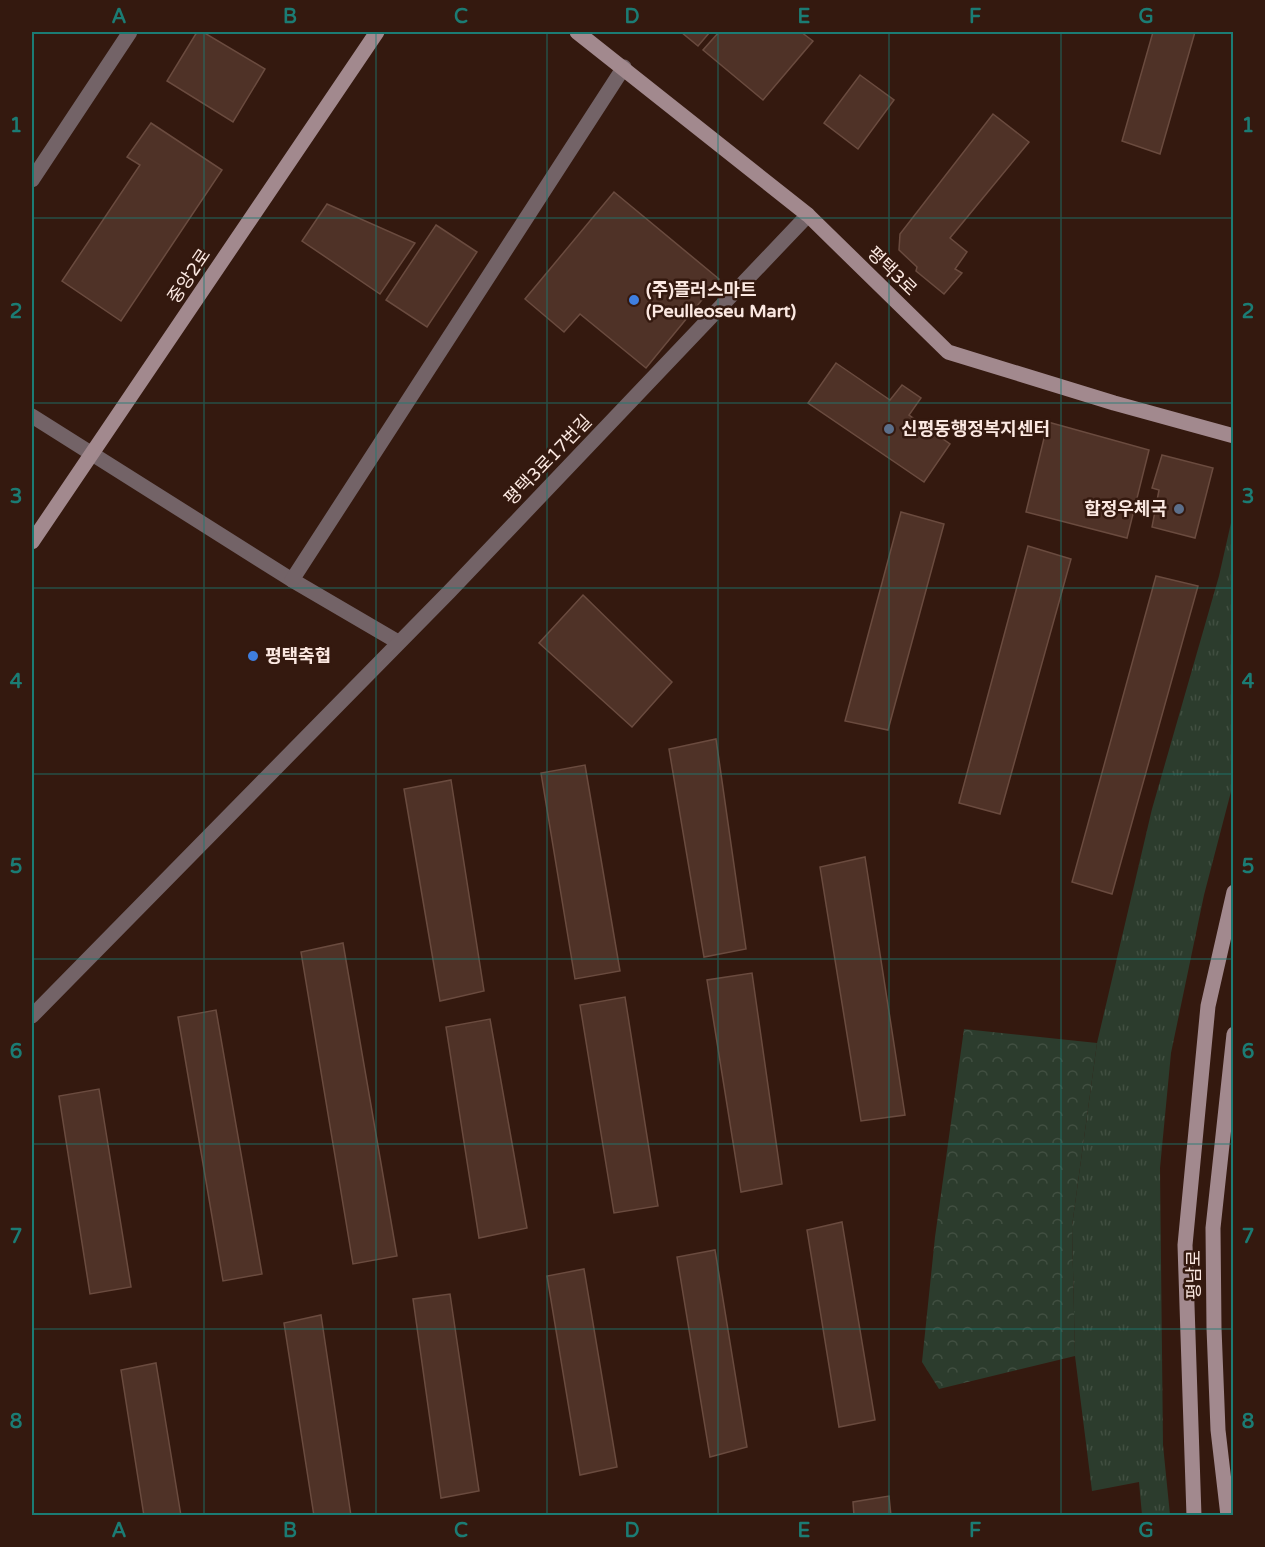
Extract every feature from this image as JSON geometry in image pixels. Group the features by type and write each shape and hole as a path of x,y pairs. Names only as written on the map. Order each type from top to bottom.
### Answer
{"street":[{"path":"32,180 130,32"},
{"name":"중앙2로","path":"32,542 377,32"},
{"name":"평택3로","path":"578,32 808,214 948,352 1114,403 1233,436"},
{"path":"292,580 624,67"},
{"name":"평택3로17번길","path":"32,1016 457,583 808,214"},
{"path":"32,416 292,580 398,642"},
{"path":"1194,1515 1185,1245 1208,1006 1233,892"},
{"name":"평남로","path":"1228,1515 1218,1430 1213,1228 1233,1034"}],"green space":[{"path":"1233,514 1233,784 1204,895 1171,1053 1160,1168 1163,1445 1170,1515 1142,1515 1139,1482 1092,1491 1075,1356 1072,1226 1097,1043 1152,809 1219,576"},
{"path":"964,1029 1097,1043 1072,1226 1075,1356 939,1389 922,1362 935,1237"}],"building":[{"path":"197,32 203,32 265,69 233,122 167,81"},
{"path":"681,32 710,32 698,46"},
{"path":"719,32 801,32 813,41 763,100 703,50"},
{"path":"1153,32 1195,32 1160,154 1122,141"},
{"path":"860,75 894,100 858,149 824,123"},
{"path":"993,114 1029,142 950,238 967,252 955,269 962,273 944,294 916,271 917,267 899,250 900,234"},
{"path":"151,123 222,170 121,321 62,281 140,165 127,157"},
{"path":"614,192 719,279 646,368 580,314 564,332 525,299"},
{"path":"327,204 415,243 380,294 302,241"},
{"path":"436,225 477,252 427,327 386,300"},
{"name":"신평동행정복지센터","path":"836,363 890,400 902,385 921,398 909,415 950,444 924,482 808,403"},
{"path":"1048,422 1149,450 1127,538 1026,512"},
{"name":"합정우체국","path":"1162,455 1213,468 1195,538 1152,527 1159,490 1152,488"},
{"path":"901,512 944,524 888,730 845,721"},
{"path":"1028,546 1071,559 1000,814 959,803"},
{"path":"1156,576 1198,586 1112,894 1072,882"},
{"path":"583,595 672,682 632,727 539,643"},
{"path":"716,739 746,949 704,957 669,749"},
{"path":"585,765 620,971 575,979 541,773"},
{"path":"451,780 484,991 440,1001 404,789"},
{"path":"865,857 905,1115 861,1121 820,867"},
{"path":"343,943 397,1256 353,1264 301,952"},
{"path":"752,973 782,1184 741,1192 707,980"},
{"path":"625,997 658,1206 614,1213 580,1005"},
{"path":"216,1010 262,1274 223,1281 178,1017"},
{"path":"490,1019 527,1228 479,1238 446,1027"},
{"path":"99,1089 131,1287 90,1294 59,1096"},
{"path":"842,1222 875,1420 839,1427 807,1230"},
{"path":"715,1250 747,1447 710,1457 677,1257"},
{"path":"584,1269 617,1467 580,1475 547,1276"},
{"path":"450,1294 479,1491 441,1498 413,1299"},
{"path":"321,1315 351,1516 314,1516 284,1323"},
{"path":"156,1363 181,1516 144,1516 121,1370"},
{"path":"889,1496 891,1516 854,1516 853,1502"}],"place":[{"name":"(주)플러스마트 (Peulleoseu Mart)","path":"634,300"},
{"name":"신평동행정복지센터","path":"889,429"},
{"name":"합정우체국","path":"1179,509"},
{"name":"평택축협","path":"253,656"}]}
